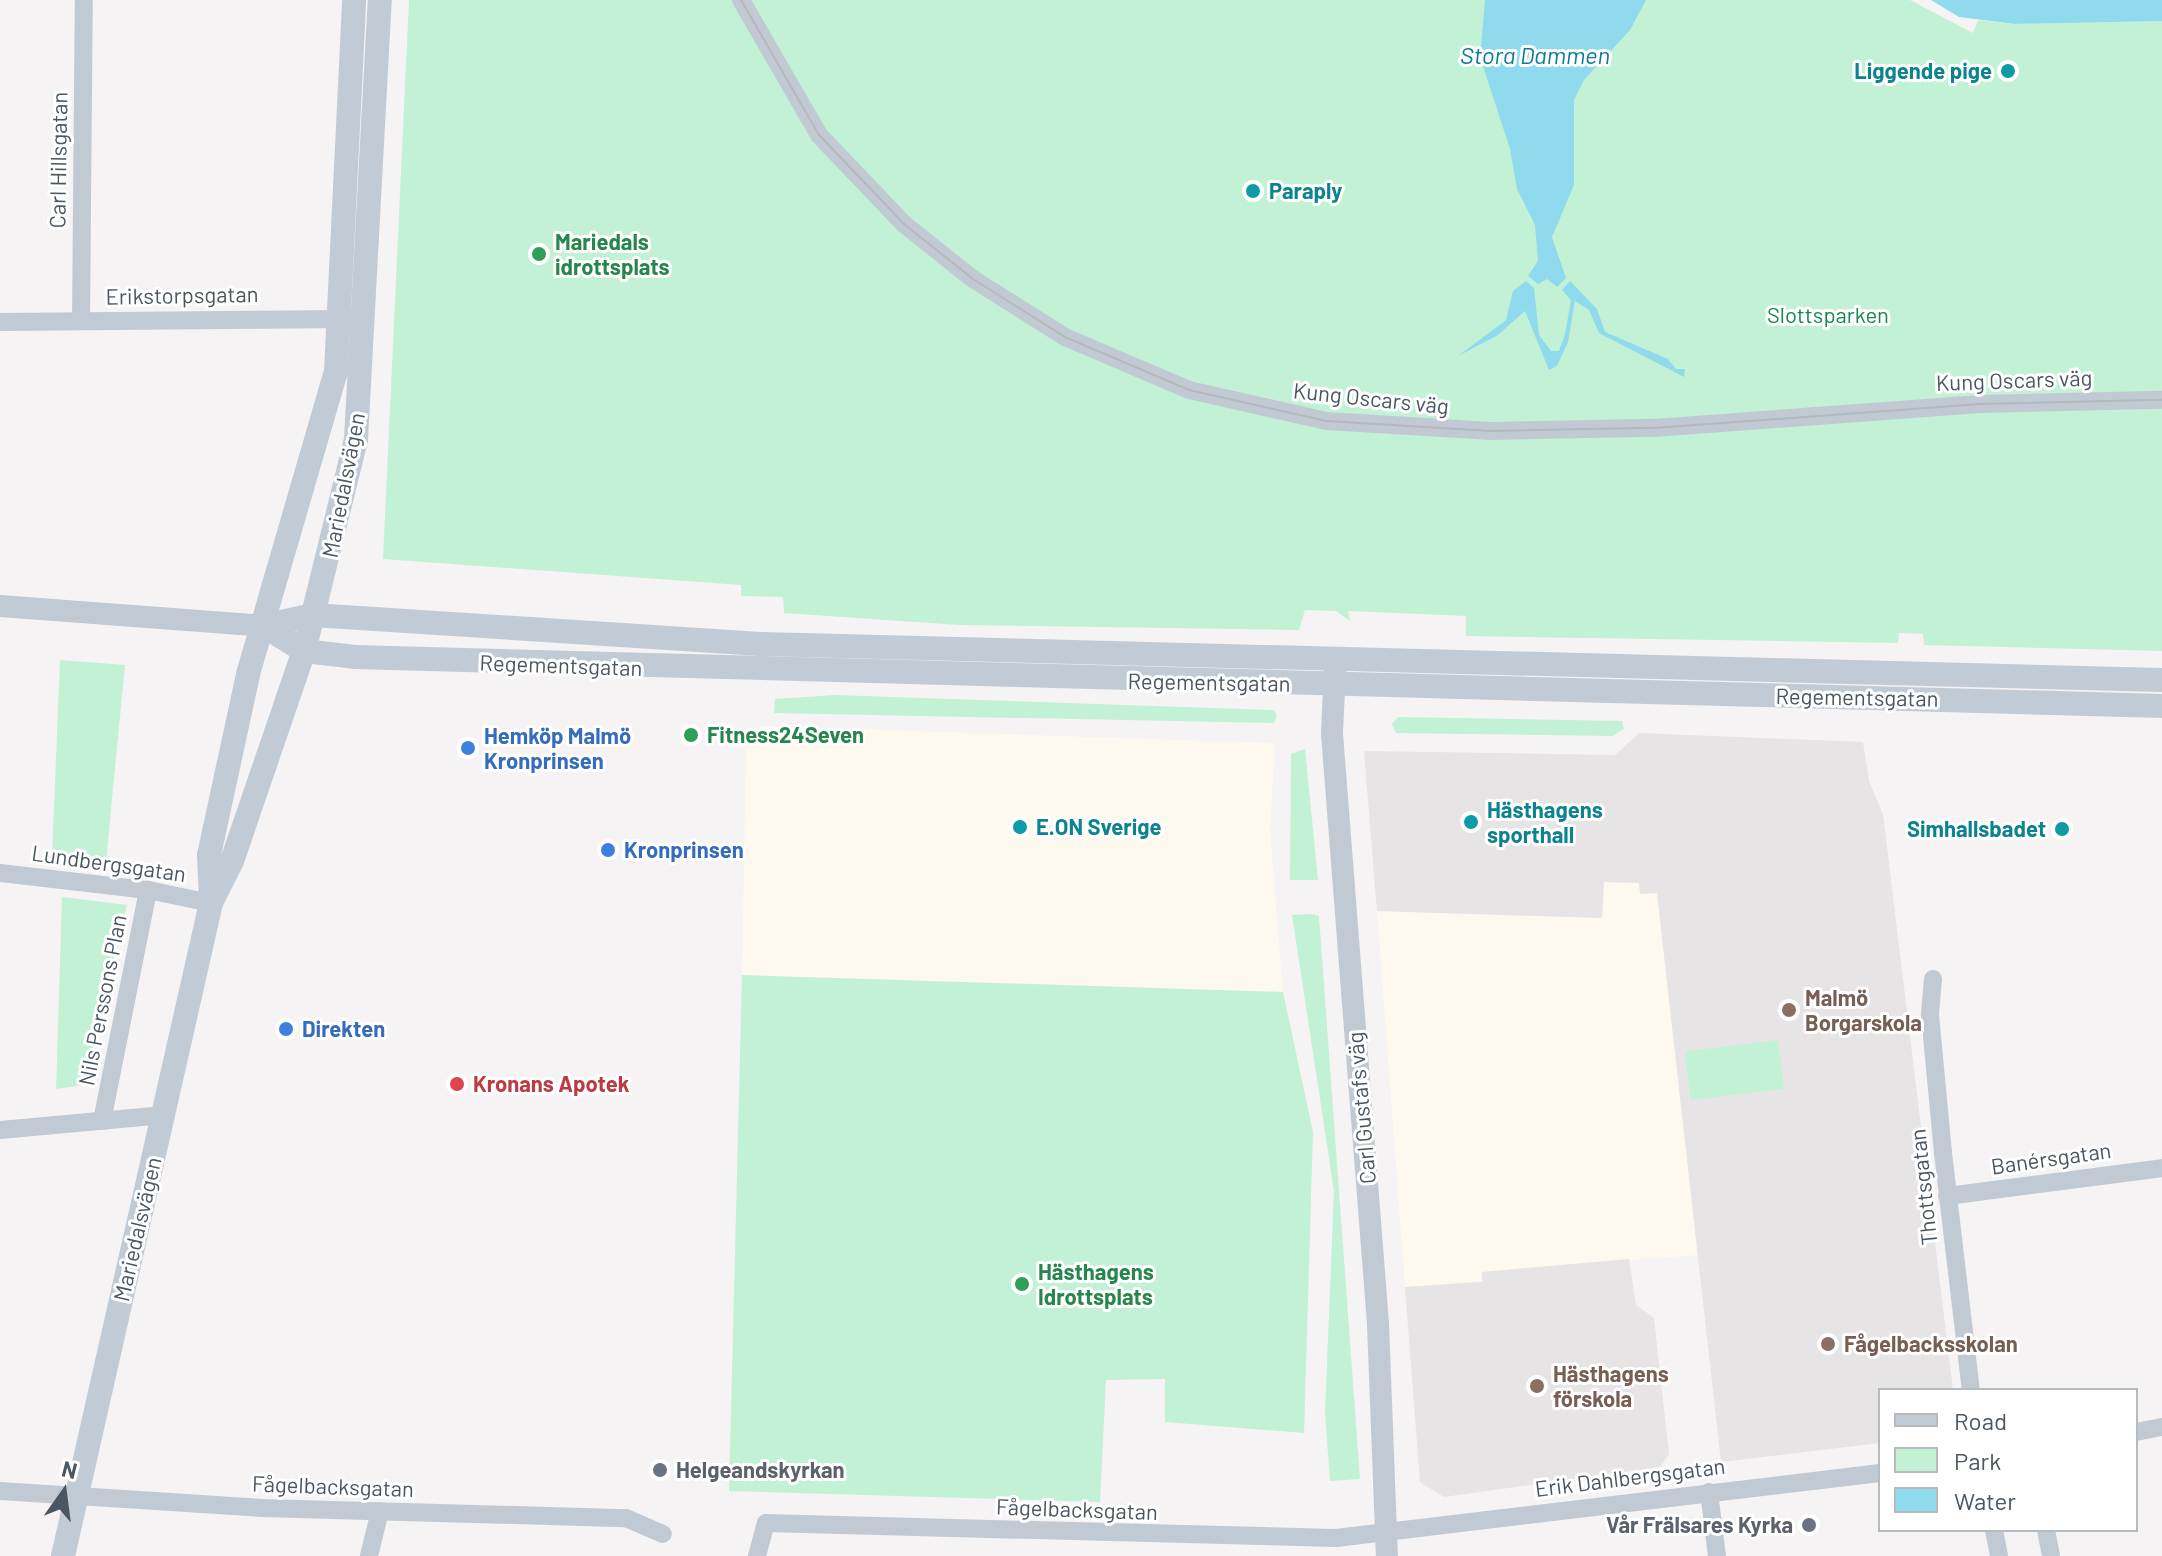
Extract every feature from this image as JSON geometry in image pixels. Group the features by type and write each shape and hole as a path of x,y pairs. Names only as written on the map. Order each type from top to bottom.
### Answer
{"main road":[{"name":"Mariedalsvägen","path":"63,1556 211,903 232,861 304,651 356,439 353,319 354,0"},
{"name":"Mariedalsvägen","path":"211,903 209,855 248,674 353,319 380,0"},
{"name":"Regementsgatan","path":"264,626 313,615 760,644 2162,680"},
{"name":"Regementsgatan","path":"264,626 304,651 538,665 2162,706"}],"street":[{"name":"Carl Hillsgatan","path":"81,320 84,0"},
{"name":"Kung Oscars väg","path":"741,0 819,135 904,224 973,279 1065,337 1189,390 1327,421 1491,431 1654,428 1980,404 2162,400"},
{"name":"Erikstorpsgatan","path":"0,322 353,319"},
{"name":"Regementsgatan","path":"0,606 264,626"},
{"name":"Carl Gustafs väg","path":"1336,660 1332,734 1378,1324 1387,1556"},
{"name":"Lundbergsgatan","path":"0,873 148,890 211,903"},
{"name":"Nils Perssons Plan","path":"102,1121 148,890"},
{"name":"Thottsgatan","path":"1933,979 1930,1015 1947,1196 1971,1388"},
{"path":"0,1130 164,1115"},
{"name":"Banérsgatan","path":"1947,1196 2162,1168"},
{"path":"2138,1432 2162,1427"},
{"name":"Erik Dahlbergsgatan","path":"1387,1532 1878,1473"},
{"name":"Fågelbacksgatan","path":"0,1491 380,1511 626,1518 663,1534"},
{"path":"1709,1492 1717,1556"},
{"path":"369,1556 380,1511"},
{"name":"Fågelbacksgatan","path":"757,1556 766,1523 1307,1539 1387,1532"},
{"path":"1994,1532 1999,1556"},
{"path":"2046,1532 2051,1556"}],"shaded area":[{"path":"761,726 1275,743 1270,829 1283,992 742,975 746,750"},
{"name":"Malmö Borgarskola","path":"1639,733 1863,742 1869,781 1883,814 1953,1388 1878,1388 1878,1443 1721,1462 1657,893 1640,894 1639,883 1604,882 1602,918 1377,911 1364,751 1615,755"},
{"path":"1603,882 1639,883 1657,893 1698,1255 1483,1272 1483,1281 1405,1287 1377,911 1602,918"},
{"name":"Hästhagens förskola","path":"1629,1259 1636,1305 1654,1318 1669,1454 1660,1467 1444,1497 1420,1482 1405,1287 1482,1282 1482,1272"}],"green space":[{"name":"Slottsparken","path":"409,0 1910,0 1973,33 1978,20 2015,24 2162,21 2162,651 1924,645 1923,634 1899,633 1898,643 1466,636 1466,616 1348,611 1350,621 1336,611 1305,610 1299,630 959,625 784,613 783,597 741,596 741,585 383,559"},
{"path":"60,660 125,665 106,861 52,857"},
{"path":"835,695 1273,710 1277,715 1274,723 774,713 775,699"},
{"path":"1398,717 1622,721 1624,729 1613,736 1396,733 1392,724"},
{"path":"1305,749 1318,880 1290,880 1291,754"},
{"path":"62,897 127,905 84,1085 56,1089"},
{"path":"1292,915 1319,916 1360,1479 1330,1481 1325,1412 1334,1191"},
{"name":"Hästhagens Idrottsplats","path":"742,975 1283,992 1313,1132 1304,1433 1165,1422 1165,1379 1106,1380 1100,1502 729,1491"},
{"path":"1778,1040 1784,1089 1691,1100 1685,1051"}],"water":[{"name":"Stora Dammen","path":"1485,0 1646,0 1630,30 1584,80 1574,100 1574,185 1552,237 1566,278 1557,287 1547,279 1538,284 1528,276 1538,261 1535,225 1517,189 1510,149 1480,57"},
{"path":"1931,0 2162,0 2162,21 2015,24 1959,17"},
{"path":"1526,281 1534,288 1539,335 1551,351 1559,351 1565,334 1571,300 1562,290 1570,281 1597,309 1605,332 1668,359 1676,369 1685,369 1684,377 1599,333 1589,310 1575,301 1568,342 1557,366 1549,370 1525,311 1498,335 1458,356 1506,320 1513,291"}],"tram line":[{"path":"741,0 819,135 904,224 973,279 1065,337 1189,390 1327,421 1491,431 1654,428 1980,404 2162,400"}],"place":[{"name":"Liggende pige","path":"2008,71"},
{"name":"Paraply","path":"1253,191"},
{"name":"Mariedals idrottsplats","path":"539,254"},
{"name":"Fitness24Seven","path":"691,735"},
{"name":"Hemköp Malmö Kronprinsen","path":"468,748"},
{"name":"Hästhagens sporthall","path":"1471,822"},
{"name":"E.ON Sverige","path":"1020,827"},
{"name":"Simhallsbadet","path":"2062,829"},
{"name":"Kronprinsen","path":"608,850"},
{"name":"Malmö Borgarskola","path":"1789,1010"},
{"name":"Direkten","path":"286,1029"},
{"name":"Kronans Apotek","path":"457,1084"},
{"name":"Hästhagens Idrottsplats","path":"1022,1284"},
{"name":"Fågelbacksskolan","path":"1828,1344"},
{"name":"Hästhagens förskola","path":"1537,1386"},
{"name":"Helgeandskyrkan","path":"660,1470"},
{"name":"Vår Frälsares Kyrka","path":"1809,1525"}]}
